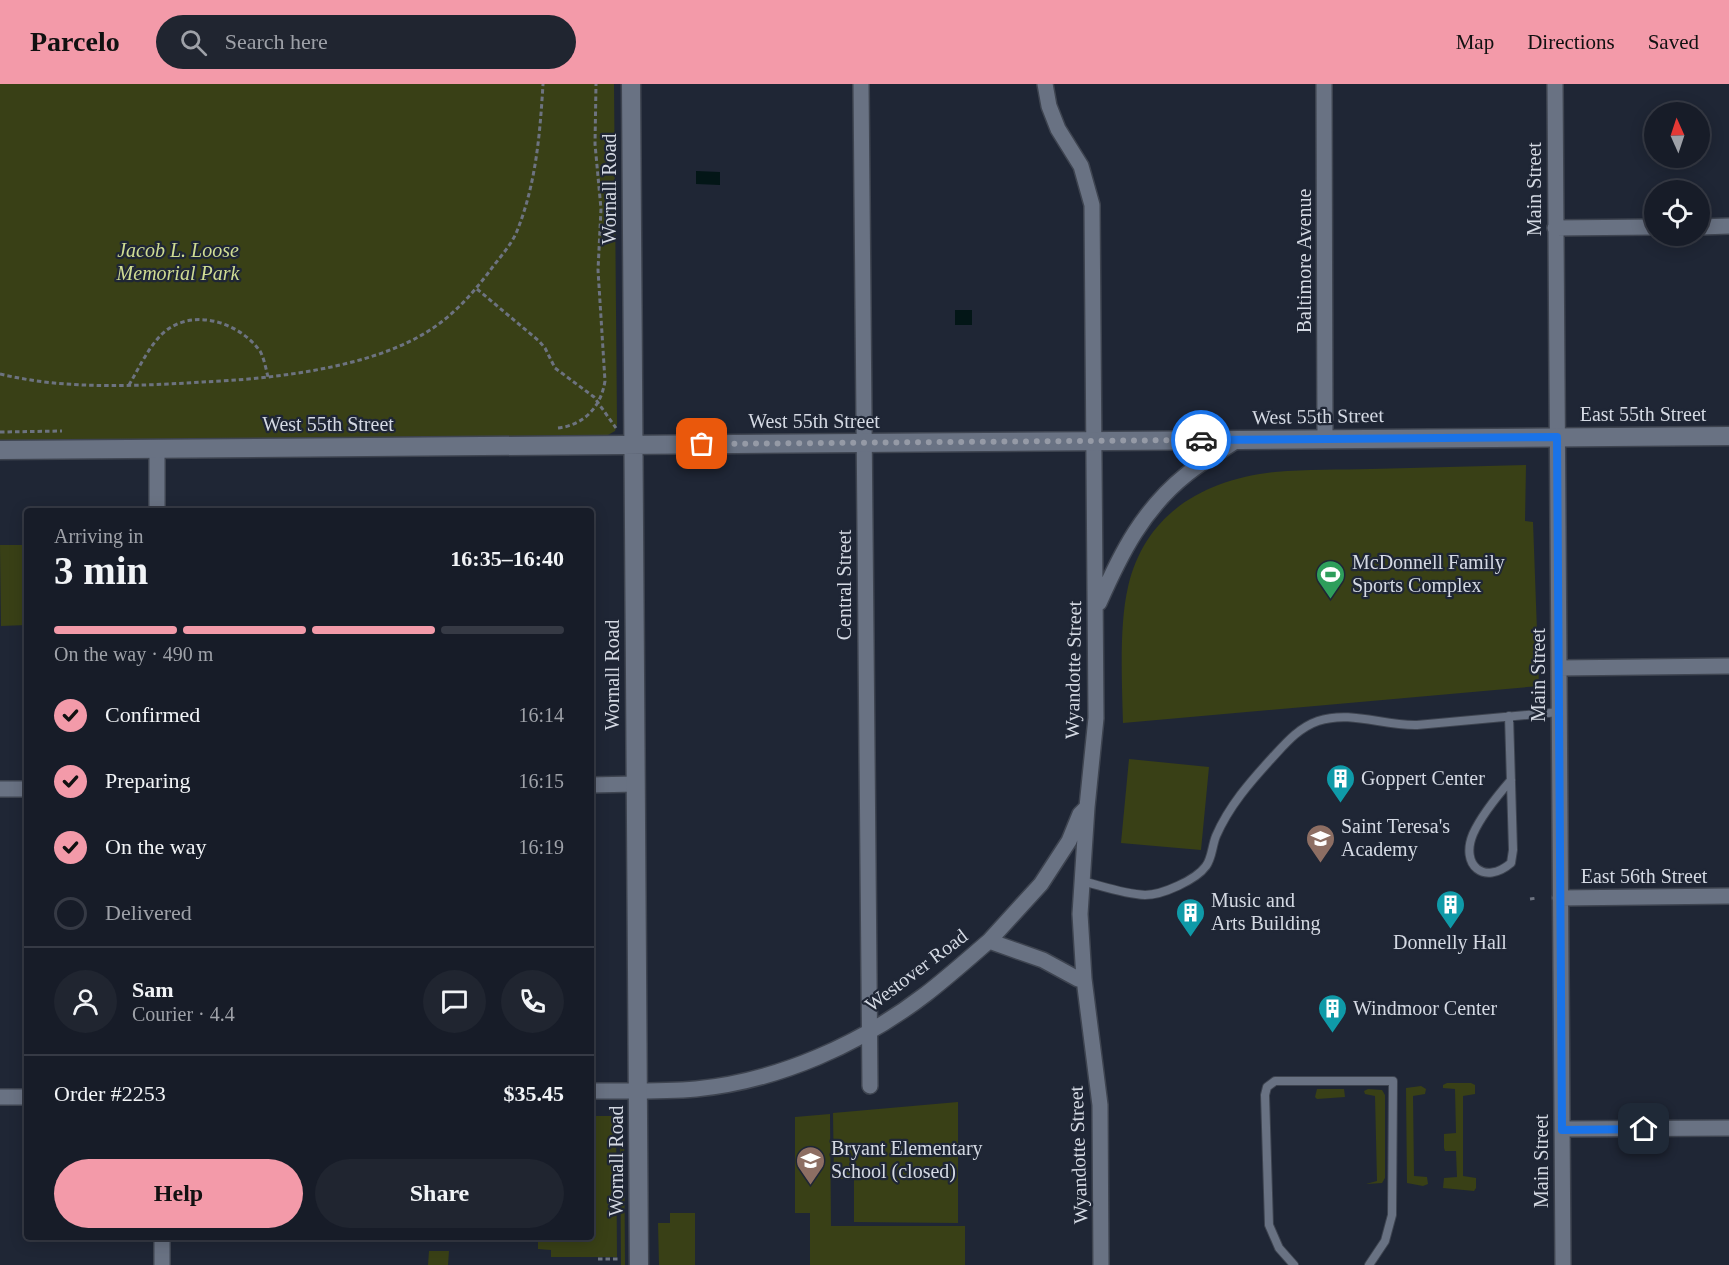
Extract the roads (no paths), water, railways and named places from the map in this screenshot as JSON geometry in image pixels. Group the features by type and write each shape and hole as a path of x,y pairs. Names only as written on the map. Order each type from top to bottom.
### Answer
{"main road":[{"name":"Wornall Road","path":"631,84 639,1265"},
{"name":"East 55th Street","path":"1557,437 1729,436"},
{"name":"West 55th Street","path":"0,450 1557,437"}],"street":[{"name":"Central Street","path":"861,84 870,1086"},
{"name":"Wyandotte Street","path":"1045,84 1049,106 1058,129 1081,166 1092,205 1096,718 1080,914 1084,979 1100,1105 1101,1265"},
{"name":"Baltimore Avenue","path":"1324,84 1325,439"},
{"name":"Main Street","path":"1555,84 1563,1265"},
{"path":"1710,227 1729,226"},
{"path":"1556,228 1644,227"},
{"path":"1096,610 1120,554 1149,511 1186,475 1237,440"},
{"path":"157,448 157,508"},
{"path":"1559,668 1729,666"},
{"path":"594,784 635,784"},
{"path":"0,789 24,789"},
{"name":"Westover Road","path":"594,1091 697,1089 754,1079 814,1059 869,1032 925,995 989,941 1041,884 1069,840 1080,814 1087,807"},
{"name":"East 56th Street","path":"1560,898 1729,896"},
{"name":"Westover Road","path":"989,941 1043,960 1078,979 1084,979"},
{"path":"0,1097 24,1097"},
{"path":"1562,1130 1729,1128"},
{"path":"162,1240 162,1265"}],"lane":[{"path":"1082,881 1146,895 1177,886 1196,875 1209,861 1216,837 1242,791 1294,735 1316,722 1336,717 1355,717 1417,725 1559,712"},
{"path":"1509,716 1511,780 1513,850 1511,863 1501,872 1490,873 1477,870 1472,864 1470,851 1473,834 1511,780"},
{"path":"1294,1265 1279,1248 1269,1225 1265,1091 1270,1083 1275,1081 1393,1081 1392,1215 1385,1241 1369,1265"}],"place":[{"name":"McDonnell Family Sports Complex","path":"1331,600"},
{"name":"Goppert Center","path":"1340,804"},
{"name":"Saint Teresa's Academy","path":"1320,864"},
{"name":"Donnelly Hall","path":"1450,930"},
{"name":"Music and Arts Building","path":"1190,938"},
{"name":"Windmoor Center","path":"1332,1034"},
{"name":"Bryant Elementary School (closed)","path":"810,1186"}],"park label":[{"name":"Jacob L. Loose Memorial Park","path":"178,262"}]}
